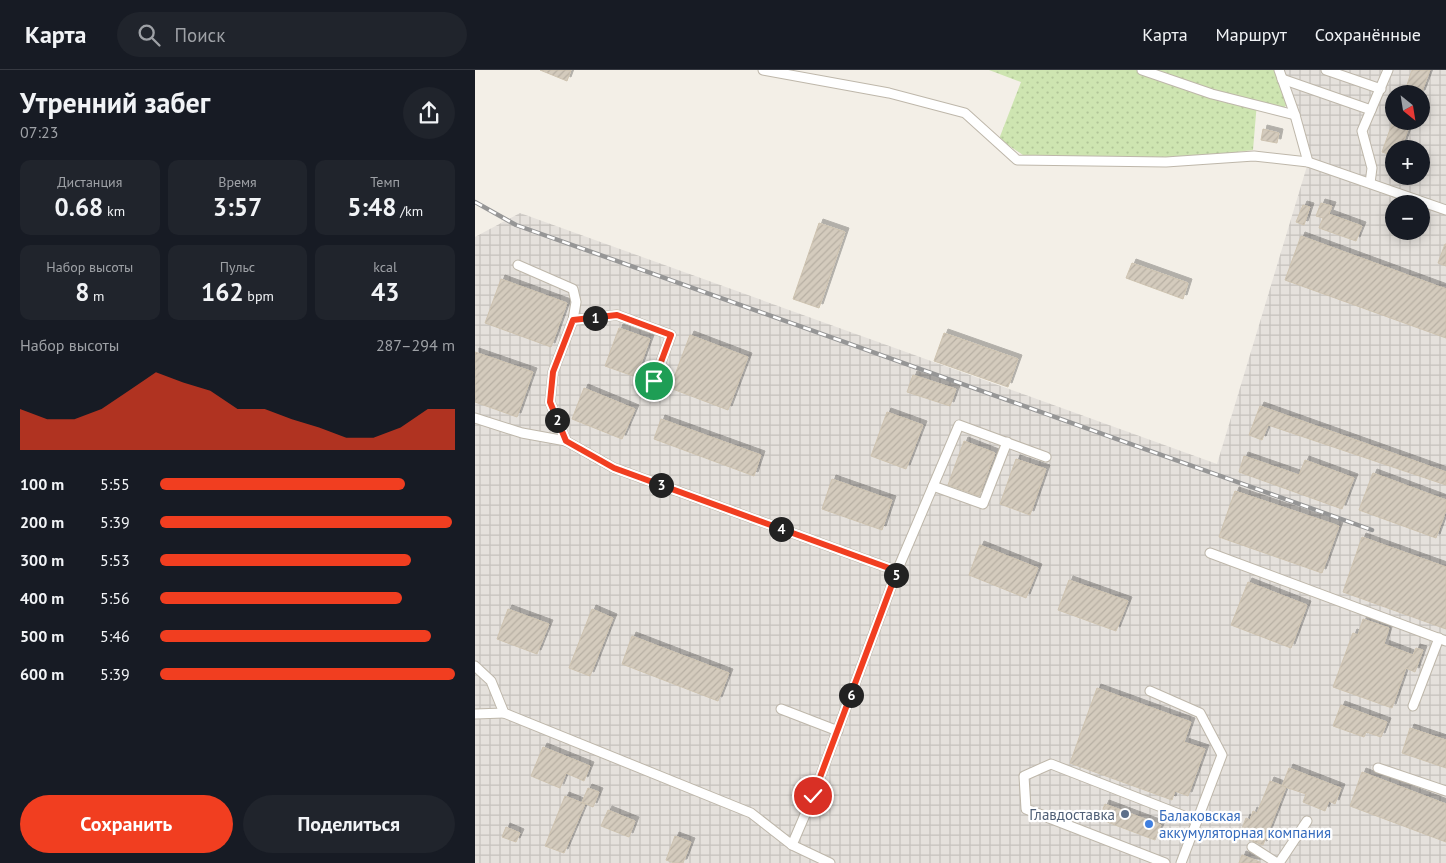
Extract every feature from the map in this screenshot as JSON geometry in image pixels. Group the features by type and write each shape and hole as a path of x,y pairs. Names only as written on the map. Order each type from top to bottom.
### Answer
{"street":[{"path":"763,70 889,92 965,113 1017,160 1166,162 1254,156 1309,162 1446,210"},
{"path":"1142,70 1212,94 1295,115"},
{"path":"1279,70 1309,162"},
{"path":"1326,70 1381,89"},
{"path":"1370,183 1372,168 1362,130 1388,70"},
{"path":"1282,79 1371,110"},
{"path":"518,265 573,290 575,302 573,320 553,372 550,402 566,441"},
{"path":"573,320 617,315 671,335 654,381"},
{"path":"475,418 522,433 566,441 614,468 897,571"},
{"path":"792,844 813,796 897,571 959,425 1046,456"},
{"path":"933,486 983,504 1007,442"},
{"path":"1211,553 1443,639 1413,706"},
{"path":"475,666 491,681 504,713"},
{"path":"1150,691 1199,713 1223,755 1181,863"},
{"path":"781,709 837,731"},
{"path":"475,714 504,713 751,813 792,844 830,863"},
{"path":"1165,863 1026,809 1024,776 1051,764 1197,821"},
{"path":"1378,768 1446,791"},
{"path":"1252,847 1278,863 1307,821"}],"shaded area":[{"path":"1279,70 1446,70 1446,863 475,863 475,237 520,213 1217,464 1307,166"}],"green space":[{"path":"989,70 1274,70 1288,104 1282,109 1257,102 1253,150 1189,158 1056,160 1023,155 999,139 1021,82"}],"building":[{"path":"540,70 571,70 567,81"},
{"path":"1412,70 1430,70 1424,85 1407,85"},
{"path":"1263,129 1279,133 1277,143 1261,140"},
{"path":"1390,130 1408,130 1404,140 1386,140"},
{"path":"1321,203 1332,206 1329,214 1362,226 1356,241 1319,228 1323,218 1316,216"},
{"path":"1303,205 1310,207 1304,225 1296,222"},
{"path":"819,223 845,232 819,308 793,299"},
{"path":"1301,236 1446,289 1446,338 1285,280"},
{"path":"1446,244 1446,266 1438,263"},
{"path":"1132,263 1188,283 1183,299 1126,278"},
{"path":"501,279 567,303 551,347 485,323"},
{"path":"619,328 650,339 636,377 605,366"},
{"path":"944,333 1018,359 1008,387 934,361"},
{"path":"690,335 748,357 728,410 670,388"},
{"path":"475,352 533,372 517,417 475,402"},
{"path":"913,375 956,389 950,406 907,392"},
{"path":"584,388 635,409 622,439 572,419"},
{"path":"1260,406 1446,472 1446,485 1268,425 1262,440 1249,435"},
{"path":"887,412 923,425 906,469 871,456"},
{"path":"661,419 761,455 754,476 654,439"},
{"path":"964,441 995,453 979,496 948,485"},
{"path":"1244,456 1299,475 1305,460 1354,478 1342,509 1239,472"},
{"path":"1016,459 1046,469 1030,515 1000,504"},
{"path":"1373,473 1446,500 1446,510 1436,538 1359,510"},
{"path":"832,479 892,500 882,530 822,509"},
{"path":"1235,491 1339,526 1322,573 1219,537"},
{"path":"1362,537 1446,567 1446,629 1343,592"},
{"path":"980,545 1038,568 1026,598 969,575"},
{"path":"1069,580 1128,601 1116,631 1058,610"},
{"path":"1248,582 1307,605 1291,648 1231,625"},
{"path":"508,609 549,624 537,654 497,639"},
{"path":"592,609 613,618 590,676 569,668"},
{"path":"1363,619 1389,628 1384,644 1413,655 1416,648 1423,650 1415,672 1406,668 1392,708 1333,687 1353,633 1358,635"},
{"path":"632,636 729,673 718,701 622,664"},
{"path":"1097,688 1191,722 1184,742 1205,749 1188,796 1175,791 1172,800 1070,763"},
{"path":"1341,705 1387,722 1381,737 1366,732 1364,737 1333,726"},
{"path":"1410,728 1446,740 1446,768 1402,753"},
{"path":"543,747 590,766 584,781 566,773 560,788 531,776"},
{"path":"1289,768 1341,788 1335,804 1329,801 1325,811 1303,802 1306,794 1282,786"},
{"path":"1362,772 1446,804 1446,842 1350,806"},
{"path":"1270,781 1286,787 1263,845 1239,836 1246,818 1250,820 1253,811 1257,813"},
{"path":"588,788 599,792 593,807 582,802"},
{"path":"565,796 585,804 564,853 545,846"},
{"path":"1105,804 1161,825 1155,840 1099,819"},
{"path":"608,810 635,821 629,837 601,826"},
{"path":"506,827 520,833 516,842 502,837"},
{"path":"675,836 691,842 683,863 674,863 666,860"},
{"path":"1242,855 1260,862 1260,863 1239,863"}],"railway":[{"path":"475,202 516,225 1372,530"}],"place":[{"name":"Главдоставка","path":"1125,814"},
{"name":"Балаковская аккумуляторная компания","path":"1149,824"}],"route":[{"path":"654,381 671,335 617,315 573,320 553,372 550,402 566,441 614,468 897,571 813,796"}]}
